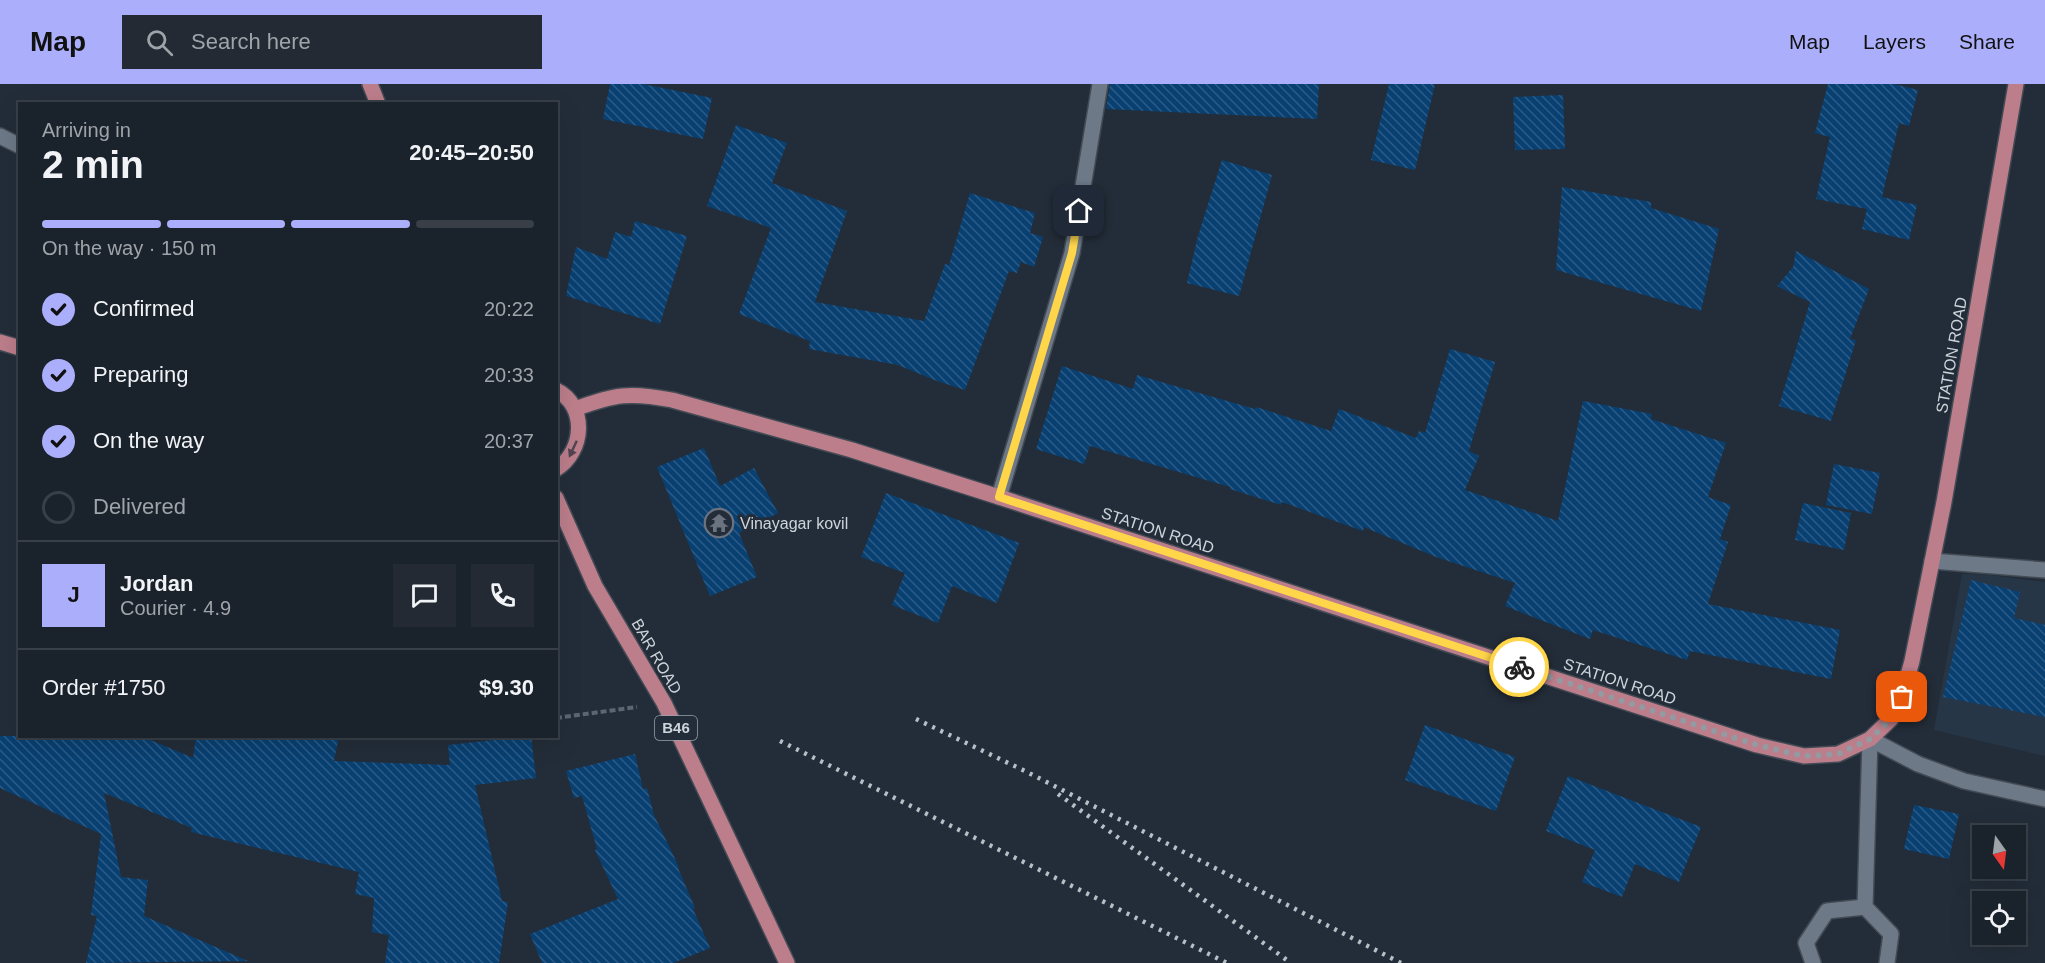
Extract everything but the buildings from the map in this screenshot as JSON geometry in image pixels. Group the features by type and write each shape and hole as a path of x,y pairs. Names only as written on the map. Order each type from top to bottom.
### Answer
{"main road":[{"path":"370,84 377,102"},
{"name":"STATION ROAD","path":"575,409 619,395 642,394 672,400 852,450 1757,745 1804,756 1838,754 1870,739 1891,719 1902,697 1912,661 1932,561 2016,84"},
{"path":"0,342 18,347"},
{"path":"558,391 563,393 575,409 579,428 576,448 565,464 558,468"},
{"name":"BAR ROAD","path":"558,503 595,586 664,704 786,963"}],"street":[{"path":"999,497 1072,253 1100,84"},
{"path":"0,136 18,145"},
{"path":"1932,561 2045,570"},
{"path":"1887,963 1891,934 1864,907 1870,739 1918,764 1964,781 2045,799"},
{"path":"1813,963 1806,943 1827,911 1864,907"}],"path":[{"path":"558,718 664,704"}],"shaded area":[{"path":"1962,574 2045,582 2045,756 1934,730"}],"railway":[{"path":"916,719 1025,771 1401,963"},
{"path":"780,741 1227,963"},
{"path":"1058,794 1291,963"}],"way so far":[{"path":"1519,667 1757,745 1804,756 1838,754 1870,739 1891,719 1902,697"}],"place":[{"name":"Vinayagar kovil","path":"719,523"}],"route":[{"path":"1079,211 1072,253 999,497 1519,667"}]}
